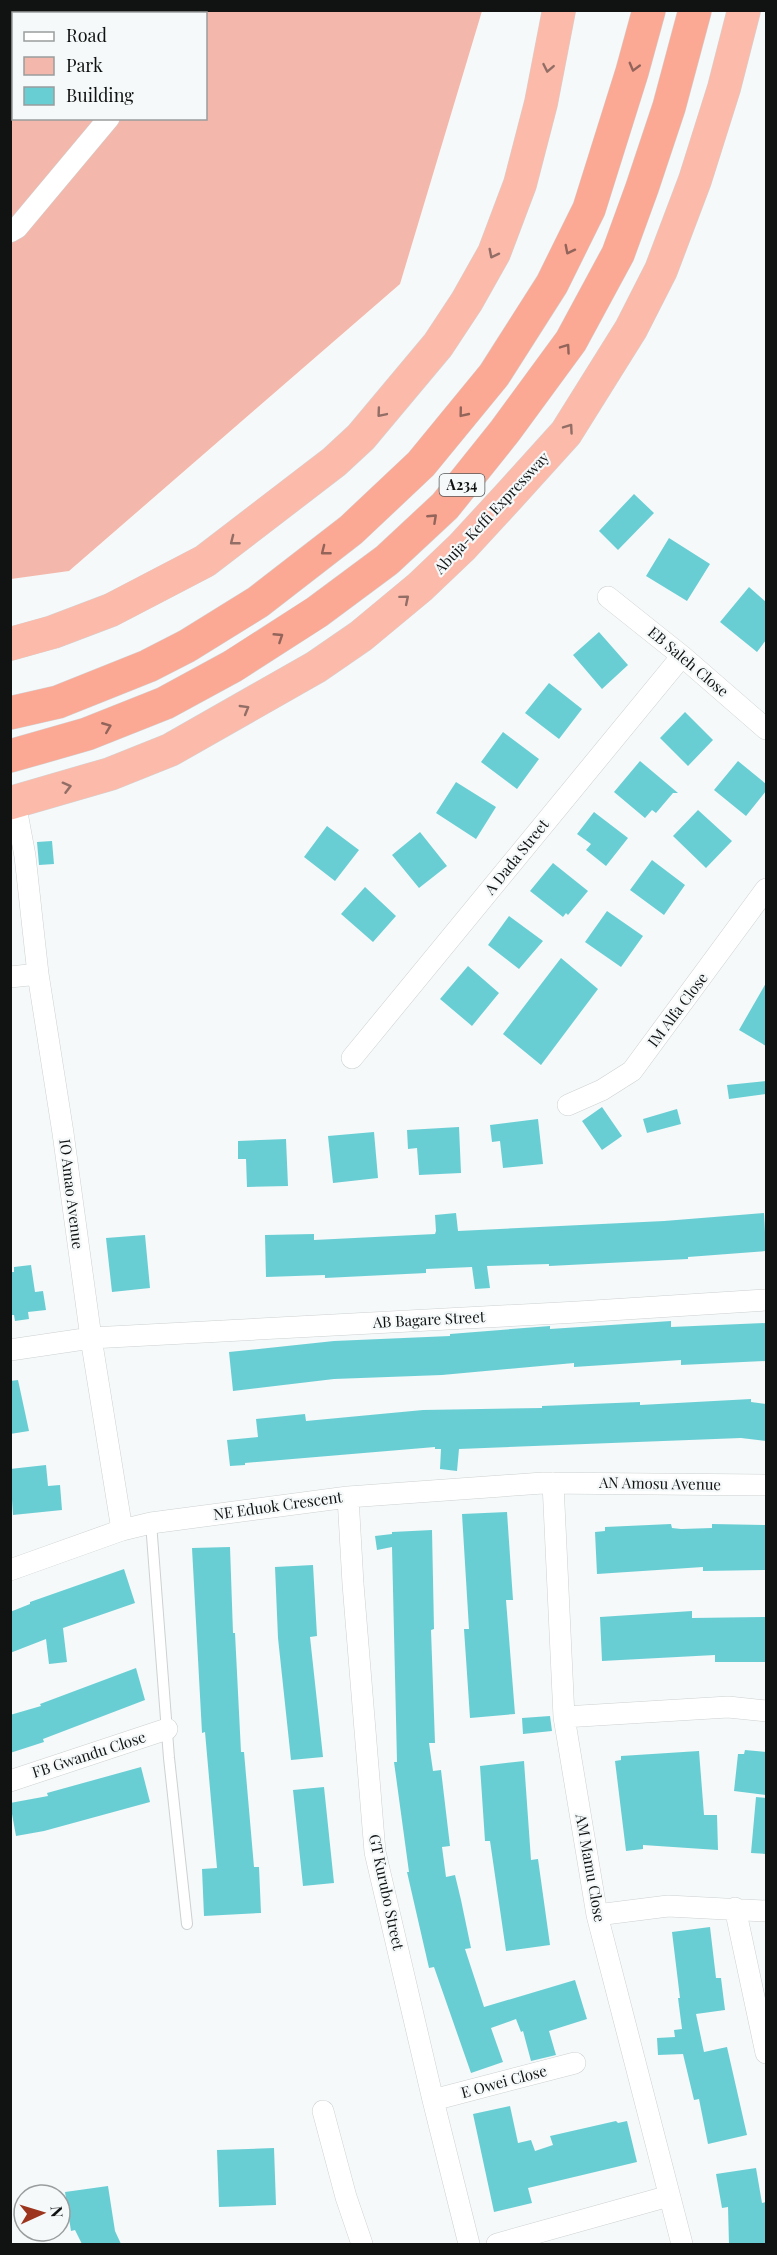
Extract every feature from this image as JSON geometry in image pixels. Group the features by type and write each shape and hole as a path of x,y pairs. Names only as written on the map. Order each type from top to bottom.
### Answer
{"highway":[{"path":"10,644 53,632 111,610 205,561 334,462 369,428 438,345 495,253 520,184 541,103 559,10"},
{"name":"A234","path":"10,713 58,702 148,666 187,646 258,602 342,537 421,464 494,375 552,284 584,220 613,139 649,10"},
{"name":"Abuja-Keffi Expressway","path":"13,802 110,774 170,750 316,667 361,636 420,587 462,548 566,433 631,329 661,270 699,170 724,88 744,10"},
{"name":"A234","path":"10,756 87,734 165,703 233,666 317,612 387,560 445,506 505,431 571,341 618,254 669,107 696,12"}],"street":[{"path":"10,232 17,228 107,120"},
{"name":"EB Saleh Close","path":"608,597 682,656 766,729"},
{"name":"A Dada Street","path":"352,1058 682,656"},
{"name":"IO Amao Avenue","path":"13,802 25,856 38,974 91,1338 122,1530"},
{"name":"IM Alfa Close","path":"568,1105 602,1089 632,1071 766,889"},
{"path":"10,977 38,974"},
{"name":"AB Bagare Street","path":"10,1350 91,1338 766,1300"},
{"name":"NE Eduok Crescent","path":"10,1570 122,1530 151,1523 348,1497 553,1483"},
{"name":"AN Amosu Avenue","path":"553,1483 766,1485"},
{"name":"AM Mamu Close","path":"553,1483 564,1717 597,1915 682,2244"},
{"name":"GT Kurubo Street","path":"348,1497 375,1852 469,2244"},
{"path":"564,1717 728,1707 766,1712"},
{"name":"FB Gwandu Close","path":"10,1781 167,1729"},
{"path":"597,1915 668,1906 766,1911"},
{"path":"735,1908 766,2053"},
{"name":"E Owei Close","path":"433,2100 575,2063"},
{"path":"323,2111 346,2197 362,2244"},
{"path":"497,2244 669,2196"}],"lane":[{"path":"151,1523 167,1729 187,1924"}],"green space":[{"path":"10,11 482,11 400,284 69,571 11,579"}],"building":[{"path":"634,494 654,513 618,550 599,531"},
{"path":"669,538 710,564 687,601 646,576"},
{"path":"749,587 766,602 766,640 757,652 720,622"},
{"path":"599,632 628,665 602,689 573,655"},
{"path":"549,683 582,709 559,739 525,713"},
{"path":"685,712 713,740 688,766 660,738"},
{"path":"503,732 539,759 517,789 481,762"},
{"path":"640,761 678,793 673,793 656,813 652,810 645,818 614,792"},
{"path":"738,761 766,784 766,791 746,816 714,790"},
{"path":"456,782 496,807 476,839 436,813"},
{"path":"698,810 732,841 706,868 673,836"},
{"path":"594,812 628,838 606,866 586,850 591,844 577,834"},
{"path":"327,826 359,850 335,881 304,857"},
{"path":"420,832 447,866 419,888 392,855"},
{"path":"52,841 54,864 39,865 37,842"},
{"path":"652,860 685,885 664,915 630,890"},
{"path":"553,863 588,891 568,915 566,913 563,917 530,891"},
{"path":"365,887 396,916 373,942 341,914"},
{"path":"607,911 643,936 621,967 585,942"},
{"path":"509,916 543,941 519,969 488,945"},
{"path":"561,958 598,989 541,1065 503,1034"},
{"path":"468,966 499,993 472,1026 440,999"},
{"path":"766,983 766,1046 739,1030"},
{"path":"766,1081 766,1094 729,1099 727,1085"},
{"path":"602,1107 622,1136 602,1150 582,1121"},
{"path":"677,1109 681,1124 647,1133 643,1119"},
{"path":"538,1119 543,1164 503,1168 500,1141 492,1142 490,1125"},
{"path":"459,1127 461,1173 419,1175 417,1148 408,1149 407,1130"},
{"path":"374,1132 378,1178 333,1183 328,1136"},
{"path":"286,1139 288,1186 247,1187 246,1159 238,1159 238,1141"},
{"path":"456,1213 458,1231 664,1221 764,1213 766,1251 688,1257 688,1259 549,1266 549,1264 487,1266 490,1288 475,1289 472,1267 426,1269 426,1273 325,1278 325,1275 266,1277 265,1235 314,1234 314,1240 435,1234 435,1215"},
{"path":"145,1235 150,1288 112,1292 106,1238"},
{"path":"31,1265 35,1292 43,1291 46,1310 28,1312 29,1319 15,1321 14,1315 10,1315 10,1272 14,1272 14,1267"},
{"path":"671,1321 671,1327 766,1323 766,1361 681,1365 681,1360 574,1367 574,1363 442,1375 334,1379 233,1391 229,1352 334,1341 450,1336 450,1334 550,1326 550,1329"},
{"path":"18,1380 29,1431 10,1434 10,1381"},
{"path":"751,1399 751,1402 766,1404 766,1441 741,1438 459,1449 457,1471 440,1469 441,1449 435,1449 435,1447 230,1466 227,1440 258,1437 256,1419 305,1414 306,1421 423,1410 542,1408 542,1406 640,1402 640,1405"},
{"path":"46,1465 48,1486 60,1485 62,1510 13,1515 10,1469"},
{"path":"507,1512 513,1600 506,1600 515,1714 470,1718 464,1629 469,1629 462,1514"},
{"path":"671,1524 672,1528 681,1529 712,1528 712,1524 766,1525 766,1570 703,1571 703,1567 597,1574 595,1532 605,1531 605,1527"},
{"path":"432,1530 434,1629 431,1630 435,1743 429,1743 433,1771 441,1770 450,1846 442,1847 446,1877 455,1875 471,1948 465,1949 484,2007 575,1980 587,2019 549,2031 556,2055 531,2061 523,2031 521,2032 516,2019 491,2028 503,2062 471,2073 434,1967 429,1968 407,1872 409,1872 394,1762 397,1762 392,1547 377,1550 375,1536 392,1534 392,1532"},
{"path":"230,1547 241,1752 244,1752 254,1867 259,1867 261,1913 204,1916 202,1869 217,1868 205,1732 202,1733 192,1548"},
{"path":"313,1565 317,1636 310,1637 323,1757 291,1760 278,1638 275,1567"},
{"path":"124,1569 135,1603 63,1628 67,1662 49,1664 46,1639 10,1653 10,1612 30,1602"},
{"path":"692,1611 692,1618 766,1617 766,1662 715,1662 715,1655 602,1661 600,1617"},
{"path":"136,1668 145,1700 43,1739 44,1742 10,1753 10,1715 41,1706 40,1704"},
{"path":"550,1716 552,1731 523,1734 522,1718"},
{"path":"745,1750 766,1752 766,1795 734,1791 738,1754 744,1754"},
{"path":"699,1751 704,1815 717,1815 718,1850 643,1845 643,1849 626,1851 615,1761 621,1760 621,1756"},
{"path":"524,1761 531,1860 538,1859 550,1945 506,1951 490,1841 485,1841 480,1766"},
{"path":"141,1767 150,1802 44,1831 16,1836 10,1803 48,1796 47,1793"},
{"path":"324,1787 334,1883 303,1886 293,1790"},
{"path":"756,1797 766,1798 766,1854 751,1853"},
{"path":"710,1927 716,1978 721,1978 725,2010 696,2014 704,2052 727,2047 747,2135 708,2144 699,2099 694,2100 683,2054 658,2055 657,2038 675,2037 674,2030 682,2029 672,1932"},
{"path":"510,2106 518,2143 531,2140 535,2151 553,2145 550,2136 616,2121 618,2123 627,2121 637,2162 528,2188 532,2203 494,2212 473,2114"},
{"path":"274,2148 276,2205 219,2207 217,2150"},
{"path":"756,2168 762,2203 766,2202 766,2244 729,2244 728,2207 722,2208 716,2174"},
{"path":"108,2186 115,2231 121,2244 82,2244 75,2230 72,2231 72,2191"}]}
